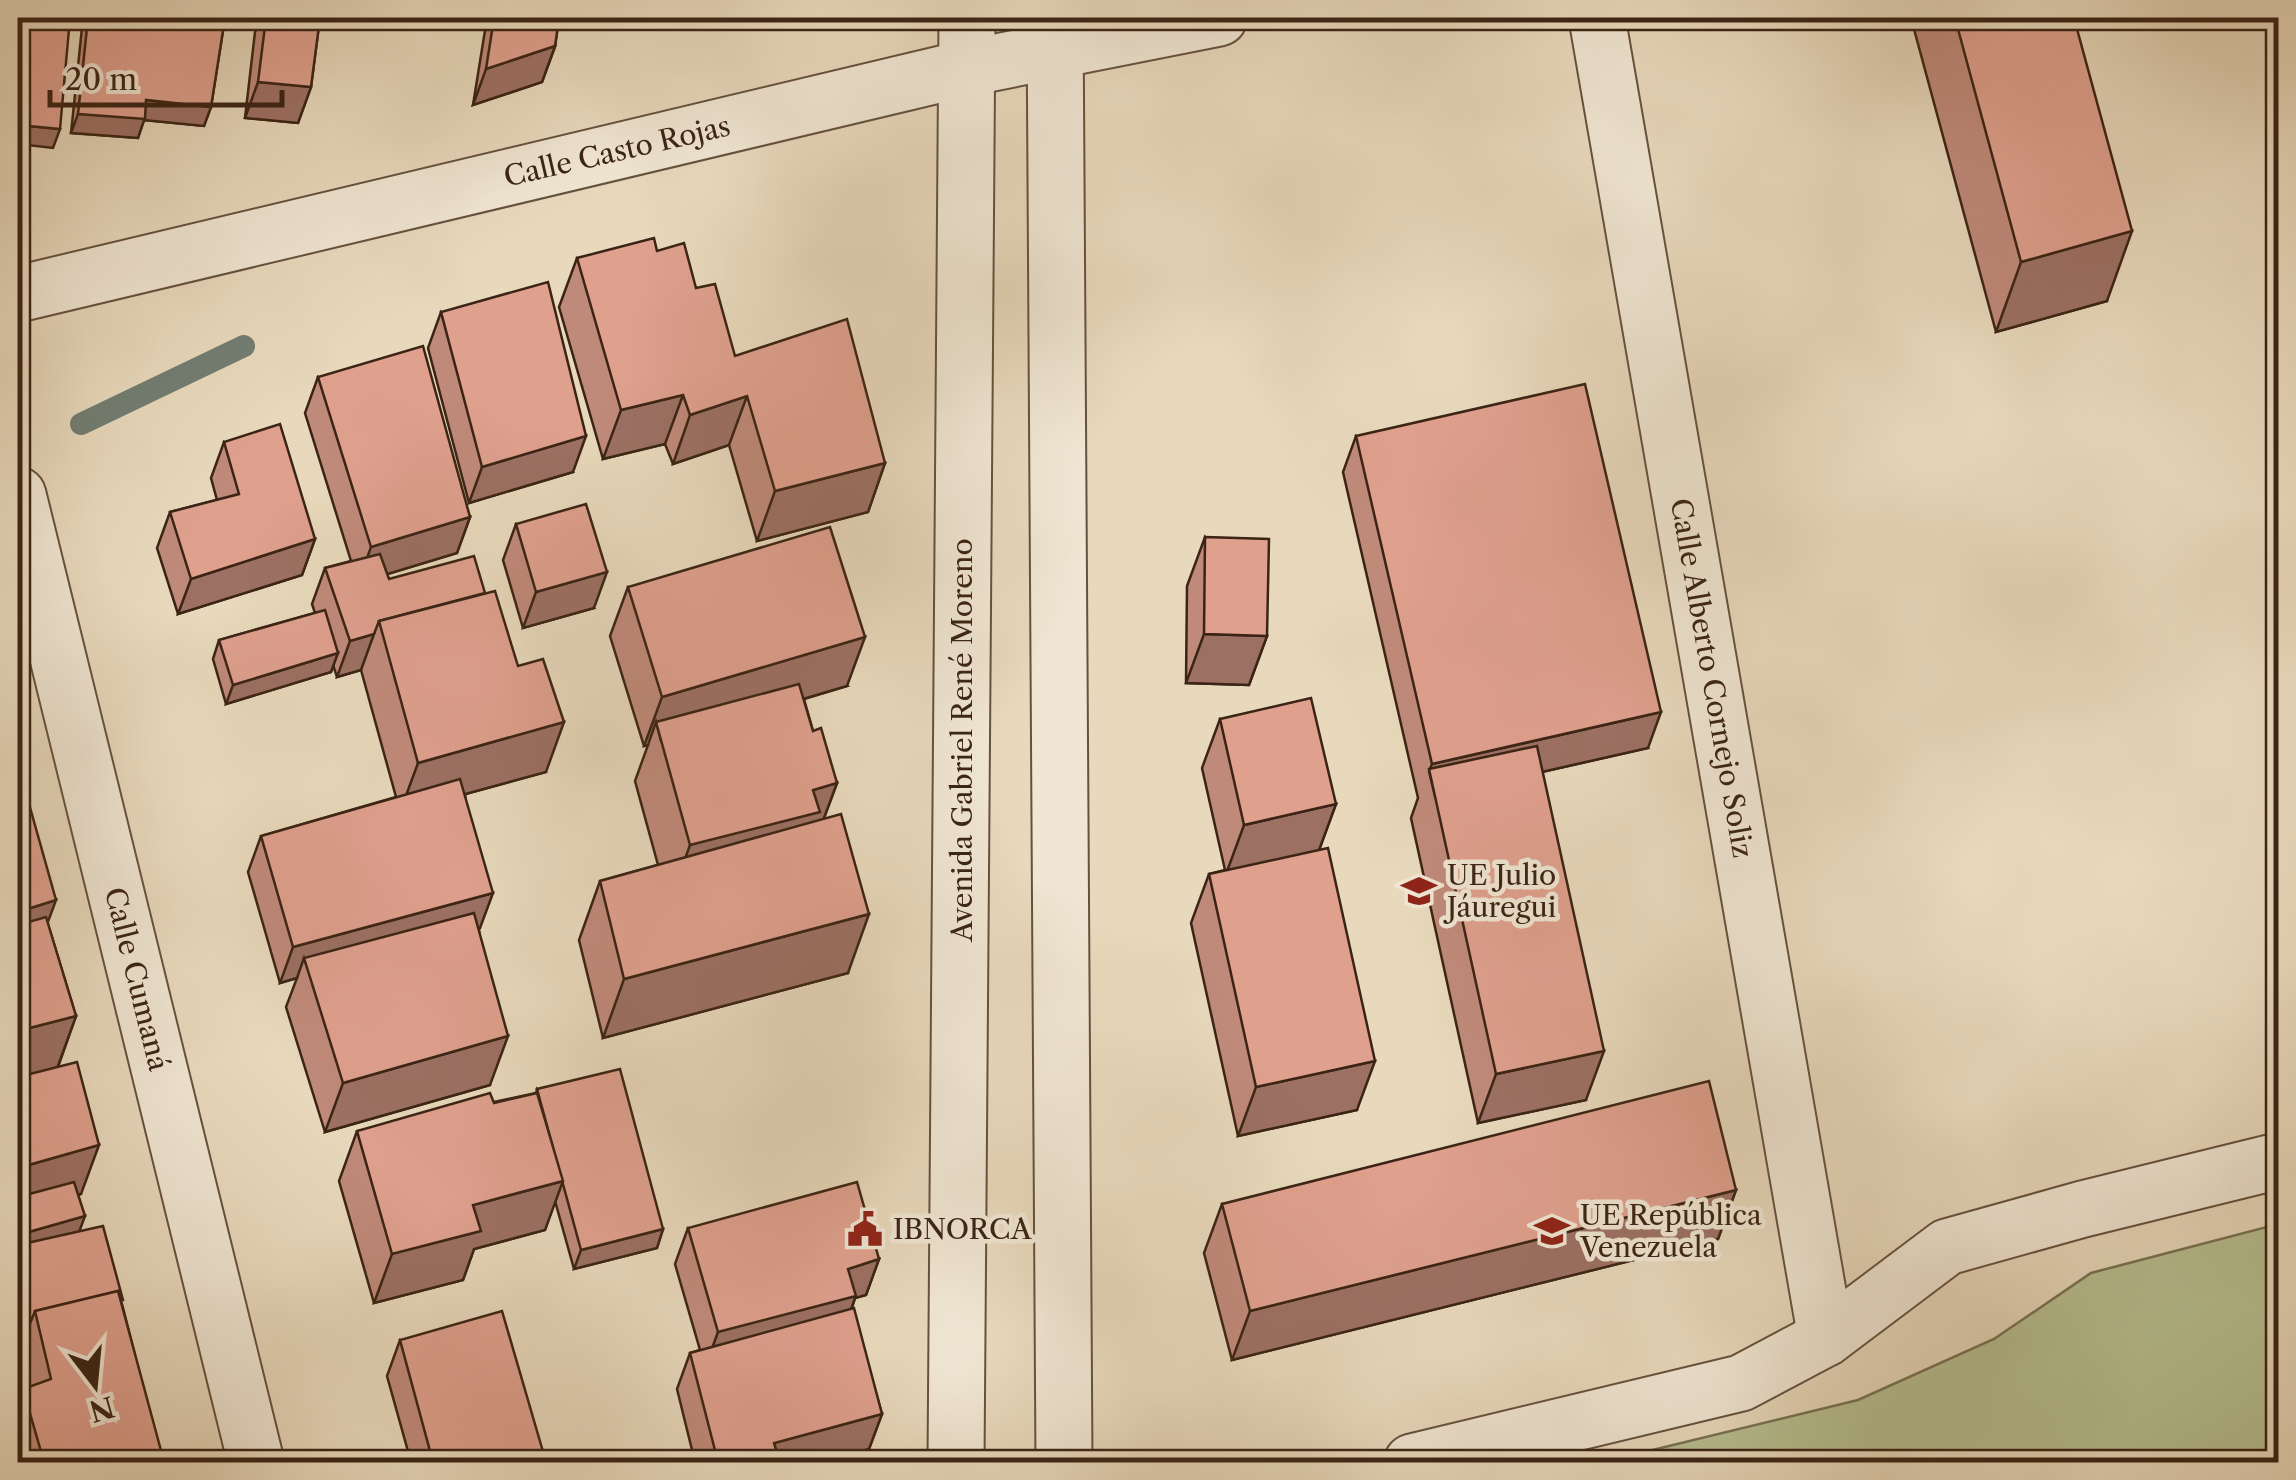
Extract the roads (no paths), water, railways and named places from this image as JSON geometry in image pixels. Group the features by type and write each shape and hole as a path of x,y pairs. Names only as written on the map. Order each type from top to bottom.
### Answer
{"street":[{"name":"Calle Casto Rojas","path":"18,294 967,43 1219,18"},
{"name":"Calle Alberto Cornejo Soliz","path":"1597,18 1826,1338"},
{"path":"1055,34 1064,1462"},
{"name":"Avenida Gabriel René Moreno","path":"956,1462 967,43"},
{"name":"Calle Cumaná","path":"18,495 256,1462"},
{"path":"1412,1462 1742,1383 1826,1338 1947,1248 2082,1208 2278,1161"}],"waterway":[{"path":"81,424 244,346"}],"place":[{"name":"UE Julio Jáuregui","path":"1419,891"},
{"name":"IBNORCA","path":"865,1229"},
{"name":"UE República Venezuela","path":"1552,1231"}]}
